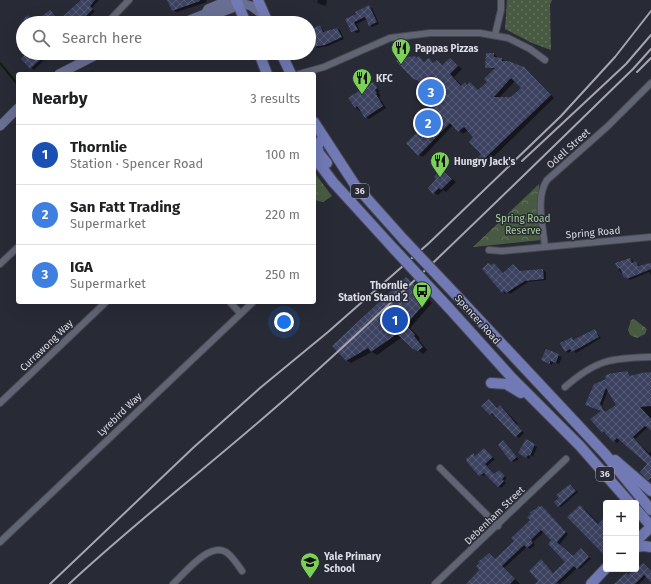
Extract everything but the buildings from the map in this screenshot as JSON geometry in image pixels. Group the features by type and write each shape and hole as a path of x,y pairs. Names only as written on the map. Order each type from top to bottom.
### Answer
{"main road":[{"path":"234,0 251,6 263,16"},
{"path":"200,16 205,14 213,14 232,8 234,0"},
{"path":"234,0 242,16"},
{"path":"258,0 265,16"},
{"path":"63,72 86,60"},
{"path":"262,60 268,72"},
{"path":"284,60 290,72"},
{"path":"0,126 16,110"},
{"name":"Spencer Road","path":"316,126 355,185 404,240 605,454 651,510"},
{"path":"323,138 317,146 319,153 350,193 356,208"},
{"name":"Spencer Road","path":"316,159 356,208 512,378 566,433 627,500"},
{"path":"492,383 499,383 516,389 555,427 566,433"},
{"path":"605,454 623,465 634,478 651,491"},
{"path":"639,512 651,526 639,538"},
{"path":"639,547 651,547"},
{"path":"590,584 603,571"}],"street":[{"path":"114,16 129,0"},
{"path":"495,35 501,10 501,0"},
{"path":"306,72 324,67 387,39 407,35 449,32 495,35 508,38 530,49 545,60"},
{"path":"316,73 324,67"},
{"name":"Odell Street","path":"545,246 541,197 544,184 608,126 651,83"},
{"name":"Spring Road","path":"489,250 502,251 651,237"},
{"path":"0,264 16,248"},
{"name":"Currawong Way","path":"0,403 104,304"},
{"path":"232,304 240,313"},
{"name":"Lyrebird Way","path":"0,542 251,304"},
{"path":"565,387 582,373 601,362 619,358 651,357"},
{"name":"Debenham Street","path":"435,584 498,526 566,459"},
{"path":"440,468 498,526"},
{"path":"173,584 207,552 217,550 226,552 242,571"}],"green space":[{"path":"507,0 552,0 550,5 551,50 532,43 505,29"},
{"path":"316,175 332,196 323,202 316,200"},
{"name":"Spring Road Reserve","path":"539,184 541,240 473,247"},
{"path":"634,319 647,329 645,334 637,338 630,335 628,330 631,320"}],"waterway":[{"path":"0,63 16,83"}],"railway":[{"path":"50,584 194,447 260,388 328,332 429,243 561,116 615,57 651,11"},
{"path":"522,161 626,64 651,35"},
{"path":"69,584 126,533 273,410 344,346 510,188 633,69 651,49"},
{"path":"637,72 651,58"}],"place":[{"name":"Pappas Pizzas","path":"401,65"},
{"name":"IGA","path":"431,92"},
{"name":"KFC","path":"362,95"},
{"name":"San Fatt Trading","path":"428,123"},
{"name":"Hungry Jack's","path":"440,178"},
{"name":"Thornlie Station Stand 2","path":"422,308"},
{"name":"Thornlie","path":"395,320"},
{"name":"Yale Primary School","path":"310,579"}]}
